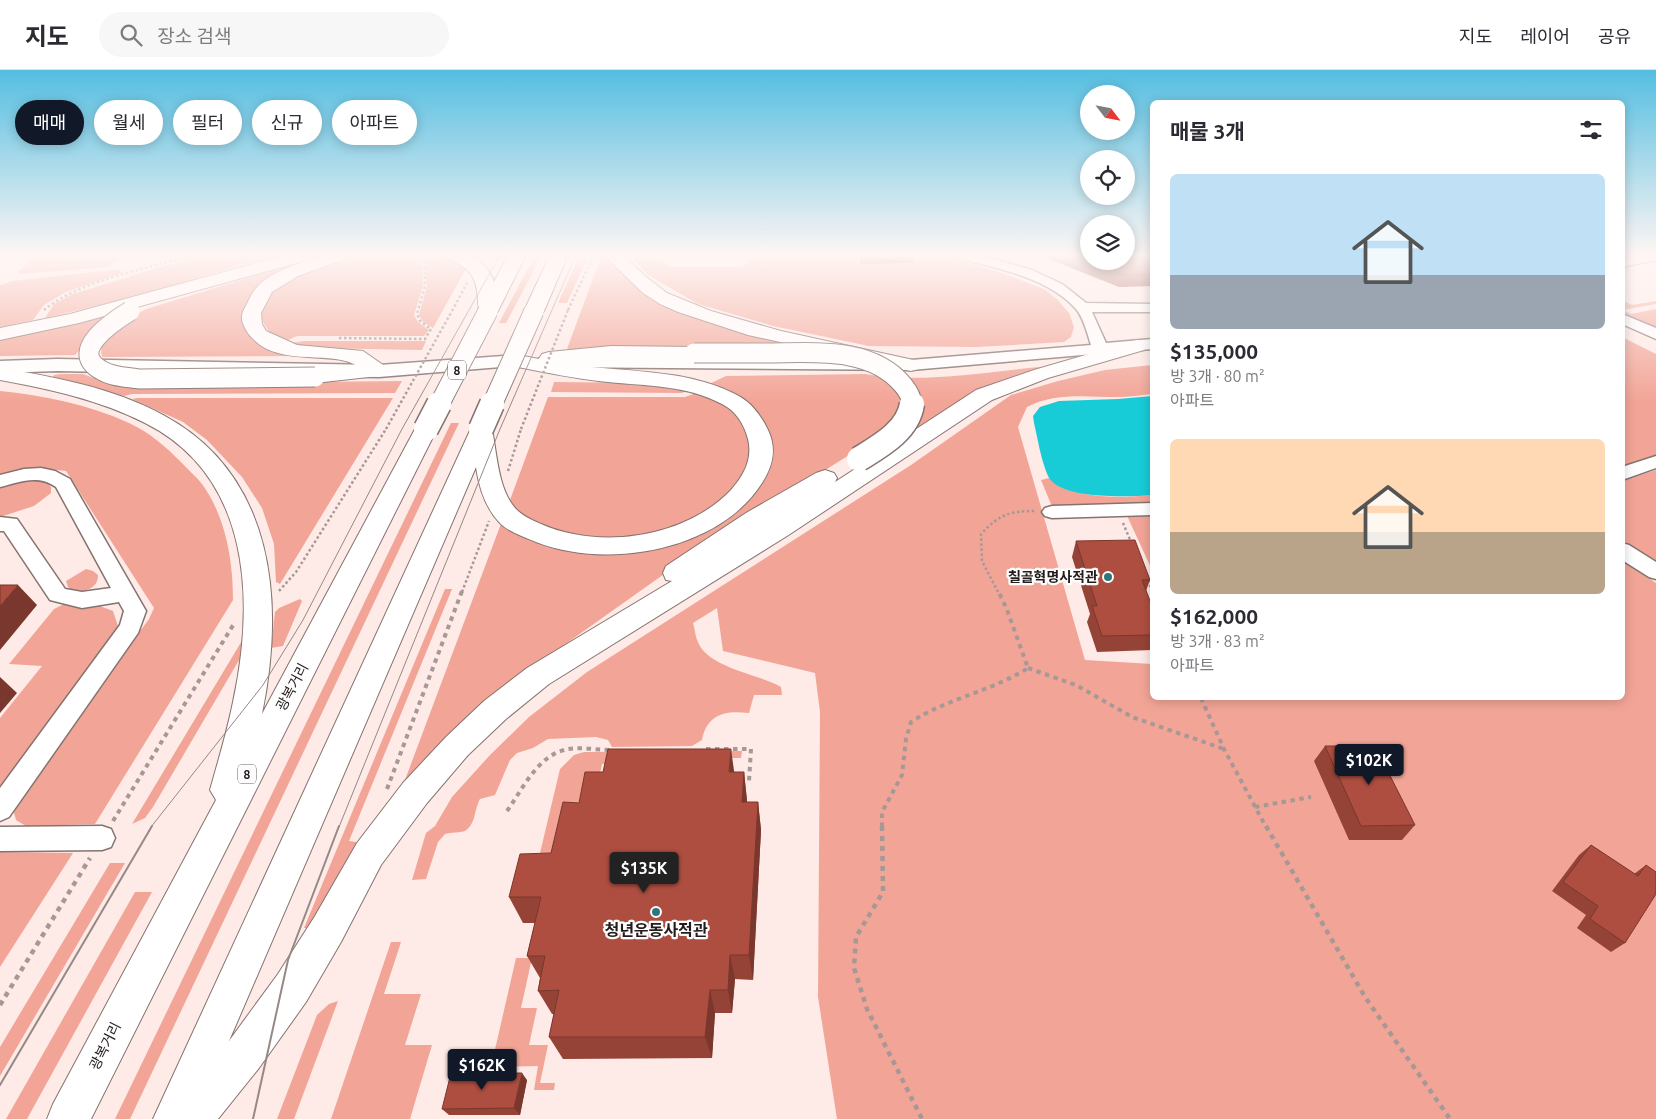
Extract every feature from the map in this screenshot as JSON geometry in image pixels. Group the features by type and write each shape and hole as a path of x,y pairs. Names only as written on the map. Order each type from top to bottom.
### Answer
{"highway":[{"path":"0,334 122,304"},
{"path":"151,304 130,311 104,327 91,346 88,355 91,363 99,370 112,375 139,379 315,377 379,370"},
{"path":"256,304 251,313 252,324 259,335 277,345 294,351 356,355 379,370"},
{"path":"488,304 488,311"},
{"name":"광복거리","path":"68,1119 492,304"},
{"path":"174,1119 537,304"},
{"path":"679,304 708,317 780,338 911,365"},
{"path":"191,1119 245,1054 292,988 328,929 369,854 415,793 457,746 495,710 538,676 778,530 984,395 1041,374 1145,345"},
{"path":"518,361 611,352 820,352 868,361 887,370 903,383 911,397 912,413 901,429 882,445 755,519 704,552 652,591 590,644"},
{"path":"482,429 492,486 508,517 545,537 579,544 609,546 648,541 701,524 732,503 753,480 762,456 761,439 754,424 742,408 731,399 697,385 666,380 594,374 518,361"},
{"path":"0,374 63,387 128,408 155,419 189,442 215,467 236,505 252,545 257,605 256,636 249,702 217,832"}],"main road":[{"path":"0,367 57,365 379,370 518,361"}],"street":[{"path":"1077,304 1088,317 1100,348"},
{"path":"1082,308 1150,308"},
{"path":"1625,319 1656,334"},
{"path":"518,361 911,365 1145,345"},
{"path":"1625,473 1656,462"},
{"path":"0,481 13,476 38,473 55,476 63,483 135,611 130,627 0,809"},
{"path":"1052,512 1150,509"},
{"path":"0,524 10,524 58,594 82,600 125,593"},
{"path":"1625,552 1656,572"},
{"path":"0,839 102,838"}],"path":[{"path":"32,327 50,304"},
{"path":"336,338 425,339 431,329 420,321 417,314 420,304"},
{"path":"384,795 498,499 521,429 571,304"},
{"path":"0,1005 224,638 235,622 279,590 296,572 386,429 452,311"},
{"path":"1028,668 1006,607 982,561 981,534 998,516 1017,511 1052,512"},
{"path":"1118,511 1133,546"},
{"path":"1145,573 1150,586"},
{"path":"1028,668 1076,685 1132,717 1224,749"},
{"path":"922,1119 867,1009 854,968 856,937 883,892 882,812 902,775 906,739 911,722 931,709 1007,681 1028,668"},
{"path":"1202,700 1224,749 1255,807 1366,997 1450,1119"},
{"path":"702,749 751,749 749,781"},
{"path":"507,811 538,768 551,755 564,750 613,750"},
{"path":"1255,807 1310,798"}],"shaded area":[{"path":"0,304 46,304 33,320 0,327"},
{"path":"54,304 104,304 45,318"},
{"path":"163,304 257,304 244,317 252,335 264,345 300,356 102,357 101,349 109,334 115,328 146,309"},
{"path":"263,304 417,304 414,315 418,322 429,330 424,336 298,336 283,341 273,335 265,326 261,311"},
{"path":"422,304 446,304 433,328 422,321 419,315"},
{"path":"509,304 516,304 506,323 499,323"},
{"path":"584,304 692,304 814,347 567,349"},
{"path":"698,304 1061,304 1069,313 1074,327 1071,337 1064,342 977,347 869,346 773,326"},
{"path":"1625,304 1656,304 1625,310"},
{"path":"128,308 82,345 75,355 0,356 0,336"},
{"path":"1656,309 1656,329 1625,314 1625,311 1631,314"},
{"path":"1625,338 1656,354 1656,459 1625,468"},
{"path":"305,341 426,341 422,350 312,348 290,343"},
{"path":"1150,365 1150,394 1122,397 1071,396 1049,399 1027,407 1018,427 1085,660 1150,664 1150,700 1625,700 1625,561 1656,583 1656,1119 837,1119 818,997 820,712 815,673 723,651 717,608 693,623 697,640 704,651 723,664 781,687 782,695 754,695 749,713 732,712 718,716 708,724 702,740 692,746 612,747 608,740 596,737 548,739 533,748 517,753 510,760 495,795 480,799 469,828 463,832 445,834 438,842 426,879 412,880 426,833 435,826 452,797 490,755 529,717 587,672 911,465 1011,395 1105,370"},
{"path":"1041,368 909,437 870,442 698,550 536,665 399,796 502,521 514,530 549,548 576,552 607,553 699,531 770,451 709,384 726,376 865,374 907,378 974,374"},
{"path":"83,374 102,381 124,384 402,381 395,393 132,394 124,396 53,377 54,375"},
{"path":"554,382 659,383 693,390 681,393 551,392"},
{"path":"0,391 33,395 82,406 129,423 157,440 202,484 217,511 227,540 232,570 233,600 95,824 26,826 16,820 13,809 17,797 149,619 154,608 66,471 33,470 0,478"},
{"path":"699,392 724,403 746,424 752,441 745,479 698,519 643,536 611,540 553,532 513,510 510,500 548,397 685,397"},
{"path":"393,398 280,584 276,582 274,544 262,508 242,477 207,440 183,422 132,399"},
{"path":"451,423 459,423 130,1119 115,1119"},
{"path":"1656,470 1656,563 1625,541 1625,480"},
{"path":"1049,478 1072,490 1098,496 1150,495 1150,507 1053,509 1041,480"},
{"path":"30,479 47,481 51,487 51,493 34,506 0,517 0,487"},
{"path":"1126,513 1150,513 1150,566"},
{"path":"86,569 98,575 96,583 86,590 74,592 68,587 66,581"},
{"path":"445,589 452,589 349,841 369,844 320,928 304,928"},
{"path":"300,599 302,601 283,646 271,648 275,612 279,608"},
{"path":"64,604 100,606 113,611 118,626 31,749 0,789 0,718 42,666 9,664 54,609"},
{"path":"249,629 242,655 153,807 145,818 132,824"},
{"path":"742,751 741,758 699,758 698,763 602,764 597,788 576,814 551,853 540,853 560,769 574,755 584,752"},
{"path":"0,852 73,853 0,967"},
{"path":"110,863 125,863 0,1076 0,1047"},
{"path":"135,892 152,892 27,1119 6,1119"},
{"path":"391,942 401,942 384,994 421,994 405,1045 432,1045 410,1119 331,1119"},
{"path":"516,958 532,958 521,1008 537,1008 529,1045 548,1045 540,1083 555,1083 554,1090 534,1090 538,1066 491,1067"},
{"path":"338,1001 294,1119 277,1119 317,1015 329,1004"}],"water":[{"path":"1150,396 1150,495 1096,495 1080,493 1055,484 1048,476 1033,416 1040,407 1059,401"}],"building":[{"path":"1135,540 1150,580 1142,580 1150,601 1150,635 1102,636 1092,606 1097,606 1076,541"},
{"path":"0,585 18,585 0,606"},
{"path":"1325,746 1375,746 1415,825 1361,826"},
{"name":"청년운동사적관","path":"608,749 731,749 729,772 744,772 742,802 758,802 749,955 730,955 728,990 710,990 705,1037 549,1037 559,990 538,991 545,956 527,956 541,897 509,897 520,854 551,853 563,802 579,803 585,772 603,772"},
{"path":"1591,845 1638,876 1646,865 1656,872 1656,894 1625,943 1590,919 1598,906 1563,882"},
{"path":"451,1073 522,1073 514,1108 442,1109"}],"tram line":[{"path":"151,827 263,685 303,620 402,429 472,304"},
{"path":"339,827 500,429 555,304"},
{"path":"0,1085 152,826"},
{"path":"253,1119 288,960 339,826"}],"place":[{"name":"칠골혁명사적관","path":"1108,577"},
{"name":"청년운동사적관","path":"656,912"}]}
